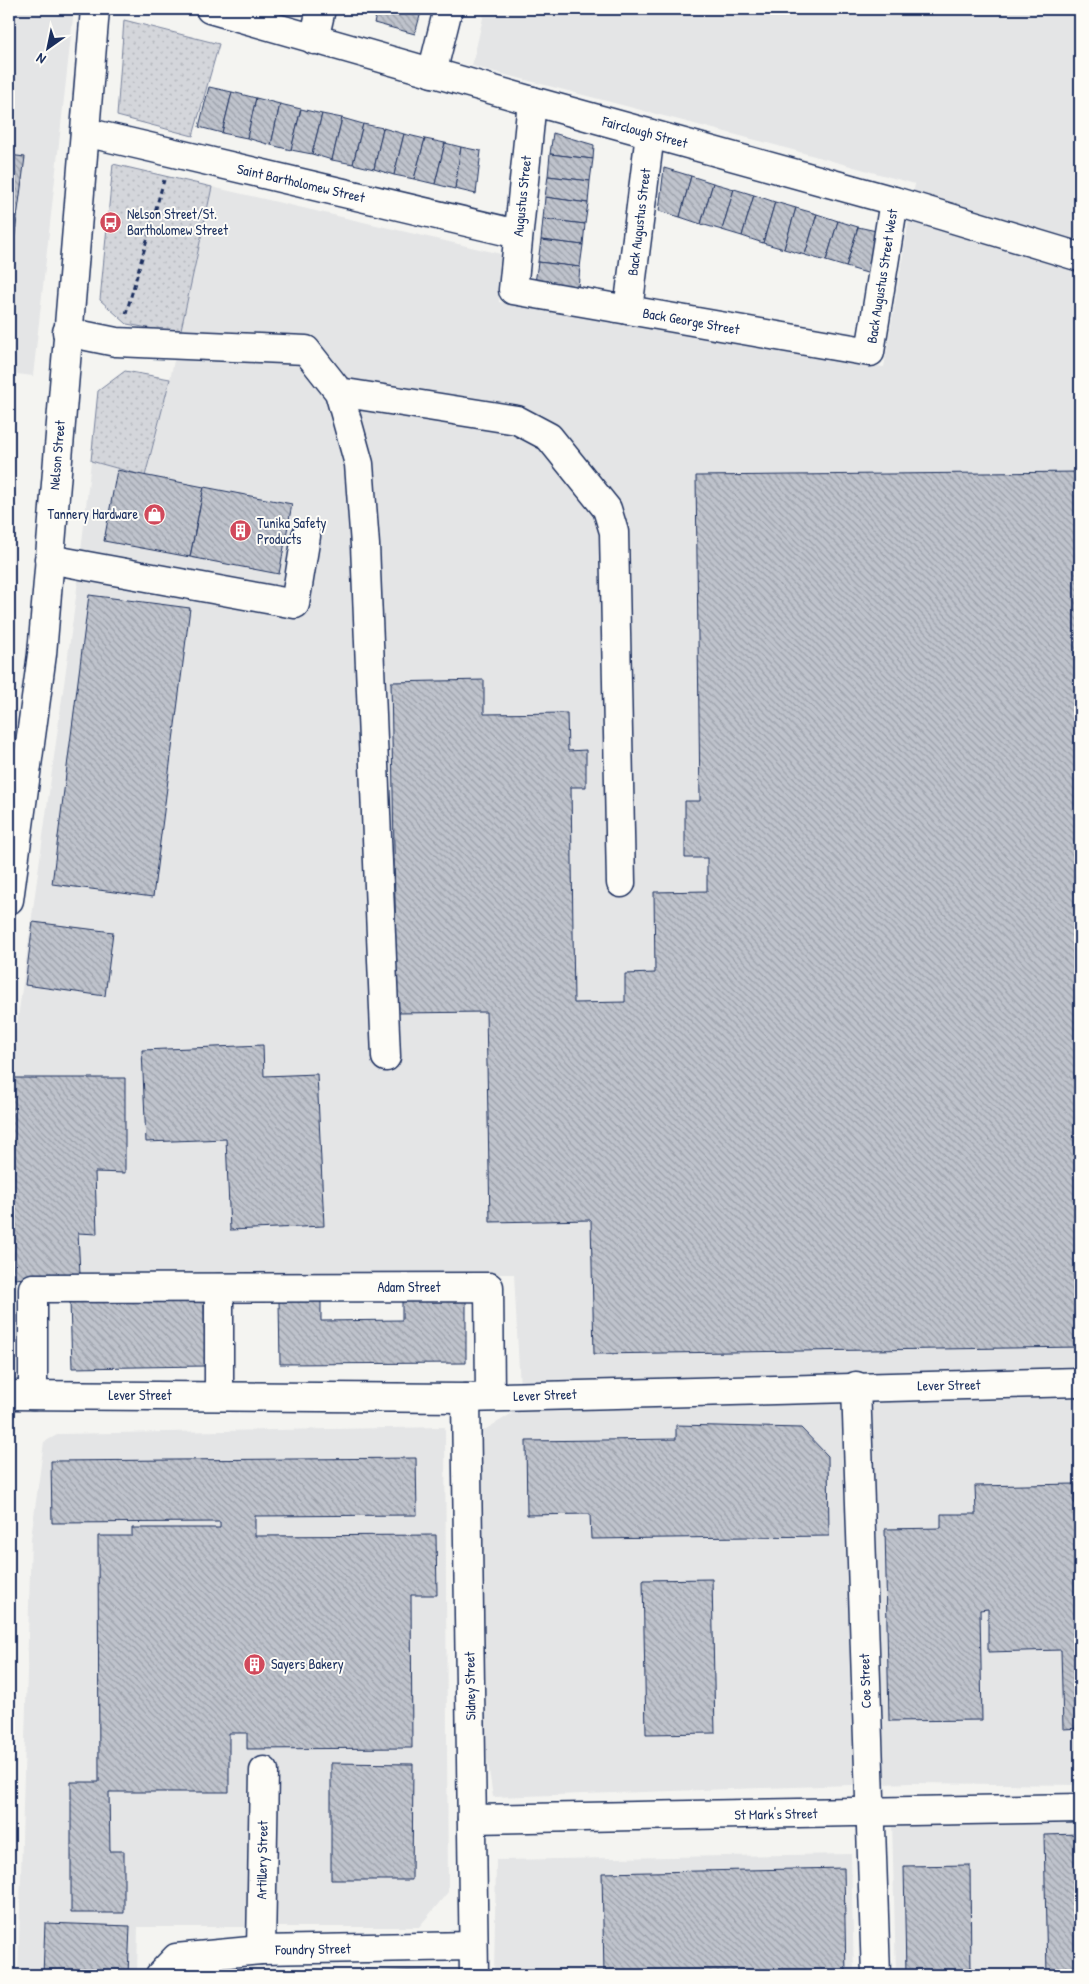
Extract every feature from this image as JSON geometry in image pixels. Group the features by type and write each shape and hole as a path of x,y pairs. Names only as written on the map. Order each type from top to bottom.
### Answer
{"street":[{"name":"Nelson Street","path":"9,900 15,805 42,654 95,9"},
{"path":"314,40 321,9"},
{"path":"432,73 448,9"},
{"name":"Fairclough Street","path":"219,10 314,40 894,201 1080,257"},
{"name":"Augustus Street","path":"512,290 532,101"},
{"name":"Saint Bartholomew Street","path":"84,132 518,234"},
{"name":"Back Augustus Street","path":"628,310 650,134"},
{"name":"Back Augustus Street West","path":"870,352 894,201"},
{"name":"Back George Street","path":"512,290 870,352"},
{"path":"67,332 116,342 306,350 339,392 359,464 365,544 386,1057"},
{"path":"339,392 517,420 549,436 607,509 614,532 621,883"},
{"path":"49,559 295,604 306,536"},
{"name":"Adam Street","path":"21,1395 33,1288 489,1287 478,1397"},
{"path":"219,1288 219,1396"},
{"name":"Lever Street","path":"21,1395 478,1397 856,1386 1080,1382"},
{"name":"Coe Street","path":"856,1386 876,1975"},
{"name":"Sidney Street","path":"474,1975 472,1819 478,1397"},
{"name":"Artillery Street","path":"261,1950 264,1771"},
{"name":"St Mark's Street","path":"472,1819 1080,1808"},
{"name":"Foundry Street","path":"160,1975 176,1958 261,1950 473,1946"}],"path":[{"path":"116,342 134,289 171,152"}],"shaded area":[{"path":"9,9 74,9 33,376 9,373"},
{"path":"485,9 1080,9 1080,1785 911,1783 493,1797 485,1745 481,1432 521,1408 514,1274 80,1274 9,1279 9,1083 76,597 91,461 145,475 170,379 212,187 501,254 499,302 884,367 915,184 771,144 472,66"},
{"path":"124,20 219,44 193,136 117,116"},
{"path":"113,164 212,187 180,334 127,324 100,300"},
{"path":"125,371 170,379 145,476 91,461 98,391"},
{"path":"445,1427 448,1892 419,1927 138,1927 137,1975 18,1975 31,1538 44,1442 59,1434"},
{"path":"1080,1821 1080,1975 896,1975 892,1822"},
{"path":"851,1854 854,1975 494,1975 496,1860"},
{"path":"441,1969 441,1975 308,1975"}],"building":[{"path":"378,9 410,9 421,12 415,34 374,23"},
{"path":"209,87 232,92 222,133 199,127"},
{"path":"232,92 256,98 247,138 222,133"},
{"path":"256,98 280,104 271,145 247,138"},
{"path":"280,104 301,109 291,150 271,145"},
{"path":"301,109 322,114 312,154 291,150"},
{"path":"322,114 342,118 332,160 312,154"},
{"path":"342,118 363,124 353,164 332,160"},
{"path":"363,124 383,128 374,169 353,164"},
{"path":"383,128 404,134 394,175 374,169"},
{"path":"553,133 594,145 593,159 550,154"},
{"path":"404,134 425,139 414,179 394,175"},
{"path":"425,139 445,143 435,184 414,179"},
{"path":"445,143 461,147 455,189 435,184"},
{"path":"461,147 481,151 476,194 455,189"},
{"path":"550,154 593,159 590,181 548,176"},
{"path":"9,155 25,157 11,264 9,264"},
{"path":"664,168 691,176 680,217 659,211"},
{"path":"548,176 590,181 588,203 545,197"},
{"path":"691,176 713,183 701,224 680,217"},
{"path":"713,183 734,189 722,230 701,224"},
{"path":"734,189 754,195 742,236 722,230"},
{"path":"754,195 775,202 763,243 742,236"},
{"path":"545,197 588,203 585,224 543,219"},
{"path":"775,202 796,208 784,249 763,243"},
{"path":"796,208 817,214 805,255 784,249"},
{"path":"817,214 838,221 826,261 805,255"},
{"path":"543,219 585,224 583,245 541,240"},
{"path":"838,221 858,227 846,267 826,261"},
{"path":"858,227 881,232 874,275 846,267"},
{"path":"541,240 583,245 580,267 538,262"},
{"path":"538,262 580,267 578,288 535,283"},
{"name":"Tannery Hardware","path":"117,470 204,487 190,557 104,541"},
{"path":"1080,472 1080,1347 594,1354 591,1220 490,1222 486,1012 397,1013 391,682 484,680 484,714 567,713 568,751 586,750 586,787 571,787 574,1003 625,1002 625,974 655,973 654,892 707,891 707,858 685,858 685,801 700,801 696,476"},
{"name":"Tunika Safety Products","path":"204,487 292,504 279,574 190,557"},
{"path":"89,595 190,608 153,897 52,884"},
{"path":"33,922 113,932 105,996 25,985"},
{"path":"263,1045 264,1076 317,1074 324,1226 230,1230 226,1139 146,1142 142,1050"},
{"path":"9,1078 125,1078 125,1173 95,1172 97,1234 78,1233 80,1274 14,1279 12,1234 9,1234"},
{"path":"402,1299 466,1299 466,1363 280,1364 279,1301 321,1301 321,1321 402,1320"},
{"path":"204,1300 205,1366 72,1368 70,1302"},
{"path":"676,1425 801,1428 828,1456 829,1536 591,1539 590,1514 527,1515 526,1441 676,1439"},
{"name":"Sayers Bakery","path":"416,1458 417,1515 255,1516 255,1536 436,1535 437,1595 411,1595 412,1748 247,1749 247,1733 229,1733 229,1792 109,1792 110,1851 124,1851 124,1913 71,1913 71,1782 99,1782 98,1536 132,1536 132,1528 220,1528 220,1522 52,1523 51,1461"},
{"path":"1074,1484 1074,1503 1080,1503 1080,1728 1063,1729 1061,1650 988,1652 988,1609 980,1610 982,1720 889,1721 885,1529 941,1528 941,1514 976,1514 975,1486"},
{"path":"712,1579 715,1733 646,1734 643,1580"},
{"path":"331,1763 413,1764 412,1880 331,1880"},
{"path":"1080,1834 1080,1975 1047,1975 1044,1835"},
{"path":"970,1865 971,1975 906,1975 904,1866"},
{"path":"844,1868 846,1975 604,1975 602,1873"},
{"path":"45,1923 130,1926 128,1975 43,1975"}],"place":[{"name":"Nelson Street/St. Bartholomew Street","path":"111,222"},
{"name":"Tannery Hardware","path":"154,514"},
{"name":"Tunika Safety Products","path":"241,531"},
{"name":"Sayers Bakery","path":"255,1664"}]}
